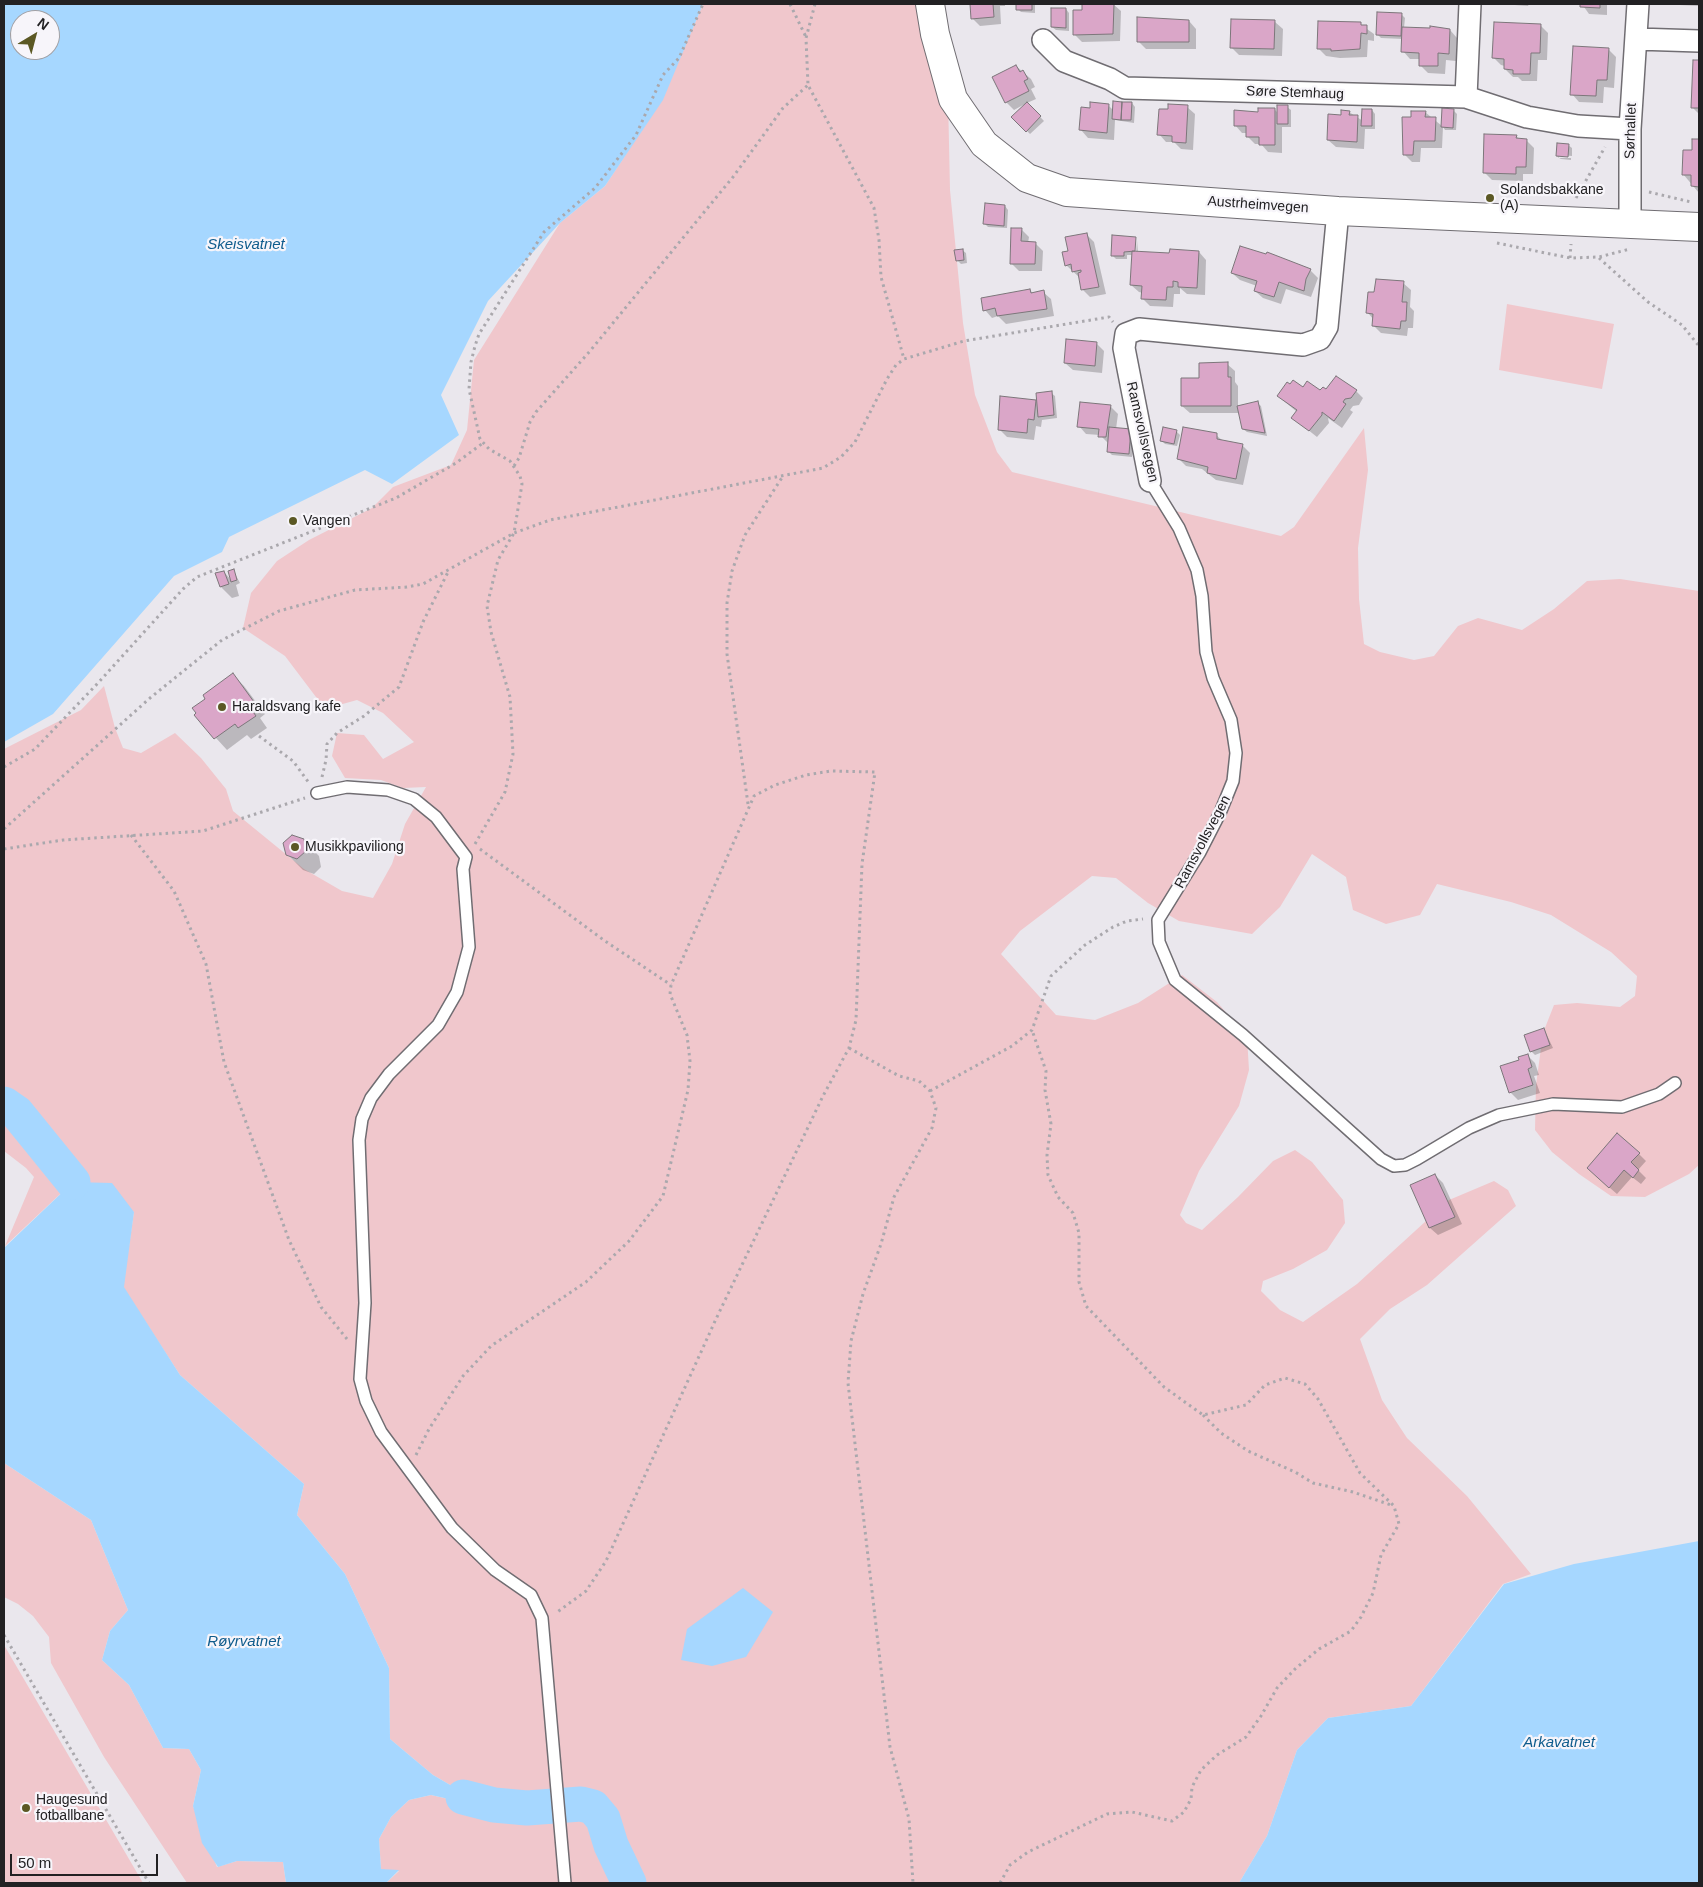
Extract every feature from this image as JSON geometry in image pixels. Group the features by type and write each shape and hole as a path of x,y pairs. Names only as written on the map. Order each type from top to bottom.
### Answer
{"main road":[{"name":"Austrheimvegen","path":"930,4 935,34 953,98 984,144 1027,178 1067,192 1338,211 1631,236 1699,227"}],"street":[{"path":"1466,97 1470,4"},
{"name":"Sørhallet","path":"1631,236 1630,129 1638,4"},
{"path":"1637,39 1699,41"},
{"name":"Søre Stemhaug","path":"1042,40 1064,61 1110,79 1125,88 1466,97 1527,117 1578,126 1630,129"},
{"path":"1126,334 1139,329 1303,345 1320,339 1327,327 1338,211"},
{"name":"Ramsvollsvegen","path":"1126,334 1124,348 1150,481"}],"lane":[{"name":"Ramsvollsvegen","path":"1150,481 1179,528 1197,570 1202,596 1206,652 1213,678 1231,720 1236,753 1233,781 1220,813 1158,920"},
{"path":"317,794 347,787 388,790 414,799 436,817 466,857 464,869 469,947 457,992 438,1025 389,1074 371,1098 362,1118 359,1140 365,1303 360,1379 369,1410 381,1432 461,1539 496,1570 531,1595 542,1618 565,1883"},
{"path":"1158,920 1159,942 1171,973 1181,986 1222,1017 1381,1159 1394,1166 1404,1165 1417,1160 1469,1128 1499,1115 1553,1104 1622,1107 1659,1094 1675,1083"}],"path":[{"path":"466,857 504,792 512,754 510,696 491,632 487,606 498,560 514,533 522,484 514,466 502,455 483,443 476,426 469,389 471,362 479,334 544,232 556,219 595,188 628,147 643,122 663,75 679,58 703,4"},
{"path":"790,4 806,38"},
{"path":"815,4 806,38 808,85 874,208 879,240 881,277 904,359"},
{"path":"514,466 519,458 530,422 536,412 590,352 733,177 782,108 808,85"},
{"path":"1575,200 1606,145"},
{"path":"1630,186 1699,204"},
{"path":"1494,243 1570,258 1598,257 1631,236"},
{"path":"1598,257 1648,302 1682,325 1699,346"},
{"path":"4,829 150,698 228,636 279,611 356,590 414,587 449,570 514,533 550,520 823,468 841,457 854,442 896,365 904,359 964,341 1109,317 1126,334"},
{"path":"4,767 35,748 98,683 183,589 197,577 396,498 456,463 483,443"},
{"path":"748,805 727,654 727,603 732,571 745,535 783,476"},
{"path":"317,794 326,760 327,744 337,733 364,716 400,687 423,622 449,570"},
{"path":"259,736 292,761 317,794"},
{"path":"410,1469 429,1429 463,1376 491,1346 586,1282 630,1241 663,1196 688,1090 690,1061 687,1035 670,994 671,985 723,868 748,805 761,791 806,775 831,771 875,772 862,864 856,1020 849,1048 823,1096 716,1319 600,1573 576,1600 542,1618"},
{"path":"4,849 63,840 203,831 317,794"},
{"path":"131,835 174,890 206,964 224,1062 289,1240 321,1307 362,1357"},
{"path":"474,845 605,941 671,985"},
{"path":"930,1092 1012,1046 1032,1030 1051,976 1085,946 1113,927 1138,919 1158,920"},
{"path":"1032,1030 1046,1071 1045,1090 1051,1124 1047,1155 1048,1175 1058,1197 1073,1213 1077,1226 1079,1282 1086,1306 1164,1387 1203,1415 1221,1433 1248,1451 1295,1472 1313,1484 1353,1492 1394,1506"},
{"path":"849,1048 899,1076 919,1081 930,1092 936,1108 932,1128 894,1197 881,1244 863,1294 851,1341 848,1383 890,1748 908,1819 913,1883"},
{"path":"1000,1883 1010,1865 1028,1852 1107,1814 1132,1812 1172,1821 1184,1812 1200,1770 1216,1755 1246,1737 1262,1716 1277,1688 1295,1669 1319,1649 1351,1631 1362,1617 1373,1593 1382,1555 1399,1524 1394,1506 1360,1473 1318,1398 1305,1384 1286,1378 1265,1385 1246,1405 1203,1415"},
{"path":"4,1635 149,1883"}],"shaded area":[{"path":"703,4 923,4 948,97 950,190 963,323 975,395 997,452 1012,472 1281,536 1294,527 1364,428 1368,470 1358,548 1359,599 1364,644 1380,652 1414,660 1434,656 1458,626 1478,618 1522,630 1554,609 1587,581 1620,579 1699,591 1699,1165 1689,1174 1645,1197 1611,1196 1552,1152 1535,1130 1536,1085 1543,1033 1554,1005 1577,1003 1620,1007 1635,996 1637,976 1611,952 1551,915 1511,902 1437,884 1420,915 1386,924 1353,910 1346,877 1312,854 1280,907 1252,934 1179,921 1148,903 1116,878 1092,876 1020,931 1001,954 1056,1015 1095,1020 1138,1003 1182,975 1217,1002 1247,1037 1249,1070 1239,1106 1199,1171 1180,1215 1186,1223 1202,1230 1273,1161 1295,1150 1312,1162 1343,1200 1345,1223 1327,1250 1293,1269 1263,1281 1261,1291 1280,1310 1303,1322 1357,1284 1449,1200 1494,1181 1508,1190 1516,1206 1427,1285 1390,1309 1360,1339 1382,1400 1407,1438 1467,1496 1531,1574 1503,1584 1411,1706 1328,1718 1297,1750 1267,1836 1239,1883 386,1883 399,1871 381,1870 379,1839 391,1817 409,1800 431,1795 457,1801 464,1793 433,1775 390,1739 389,1668 345,1574 297,1515 304,1484 180,1375 123,1287 134,1212 73,1182 5,1246 34,1177 26,1168 4,1151 4,749 81,710 104,686 115,728 123,748 141,753 175,733 201,758 226,789 233,811 304,869 342,891 373,898 392,864 405,824 426,787 403,788 381,780 345,778 332,756 337,733 364,735 383,759 414,742 383,713 357,700 339,705 319,701 285,656 243,628 251,593 277,561 309,540 372,508 393,487 451,465 467,430 474,360 560,223 605,186 662,100"},
{"path":"1507,304 1614,324 1602,389 1499,370"},
{"path":"4,1463 91,1520 128,1610 110,1631 102,1660 129,1685 163,1748 189,1749 201,1770 193,1806 217,1867 237,1861 283,1862 286,1883 187,1883 104,1757 51,1663 49,1637 33,1616 18,1604 4,1597"},
{"path":"4,1645 143,1883 4,1883"}],"water":[{"name":"Skeisvatnet","path":"4,4 703,4 663,100 605,186 560,223 488,301 441,395 459,435 392,484 365,470 229,537 222,552 174,576 53,714 4,742"},
{"name":"Røyrvatnet","path":"73,1182 112,1183 134,1212 124,1287 180,1375 304,1484 297,1515 345,1574 389,1668 390,1739 433,1775 464,1793 462,1802 431,1795 409,1800 391,1817 379,1839 381,1869 399,1870 386,1883 286,1883 283,1862 237,1861 218,1867 202,1843 193,1806 201,1770 189,1749 163,1748 129,1685 102,1660 110,1631 128,1610 91,1520 4,1463 4,1248"},
{"name":"Arkavatnet","path":"1699,1541 1699,1883 1239,1883 1267,1836 1297,1750 1328,1718 1411,1706 1504,1584 1574,1564"},
{"path":"743,1588 773,1612 746,1657 712,1666 681,1660 687,1629"}],"building":[{"path":"970,4 993,4 994,17 971,19"},
{"path":"1016,4 1032,4 1032,10 1016,10"},
{"path":"1082,4 1114,4 1113,34 1073,35 1073,10 1082,10"},
{"path":"1580,4 1600,4 1600,8 1580,7"},
{"path":"1051,8 1066,8 1066,28 1051,27"},
{"path":"1377,12 1402,13 1401,36 1376,35"},
{"path":"1137,17 1189,20 1189,42 1137,42"},
{"path":"1231,19 1275,20 1274,49 1230,48"},
{"path":"1318,21 1361,22 1361,25 1367,25 1367,34 1361,33 1360,49 1331,51 1331,49 1317,49"},
{"path":"1494,22 1541,24 1540,53 1531,53 1530,74 1513,74 1513,70 1504,69 1504,59 1492,58"},
{"path":"1430,26 1450,29 1449,54 1438,53 1438,66 1419,66 1419,53 1401,52 1402,27 1430,28"},
{"path":"1573,46 1609,48 1607,80 1597,80 1596,96 1570,95"},
{"path":"1693,60 1699,60 1699,108 1691,108"},
{"path":"1016,65 1020,72 1023,70 1028,79 1024,81 1029,91 1005,103 992,77"},
{"path":"1113,101 1122,102 1121,120 1112,119"},
{"path":"1027,102 1041,116 1026,132 1011,117"},
{"path":"1090,102 1109,104 1107,133 1079,130 1081,107 1090,108"},
{"path":"1122,102 1132,102 1131,120 1121,120"},
{"path":"1168,104 1188,105 1186,143 1172,142 1172,136 1157,135 1159,109 1168,109"},
{"path":"1277,105 1288,105 1288,124 1277,124"},
{"path":"1258,108 1275,108 1275,145 1259,145 1259,137 1246,137 1246,126 1234,126 1234,110 1258,112"},
{"path":"1442,108 1454,109 1453,128 1441,127"},
{"path":"1362,109 1372,109 1372,126 1361,126"},
{"path":"1341,110 1350,111 1349,115 1358,115 1357,142 1327,140 1328,114 1341,115"},
{"path":"1411,111 1426,111 1425,117 1436,117 1435,141 1414,141 1413,155 1403,155 1402,117 1411,117"},
{"path":"1484,134 1517,135 1516,138 1527,139 1526,167 1516,167 1516,174 1483,173"},
{"path":"1692,139 1699,139 1699,187 1691,186 1691,175 1682,175 1683,150 1692,150"},
{"path":"1557,143 1569,144 1568,157 1556,156"},
{"path":"985,203 1005,205 1004,226 983,224"},
{"path":"1011,228 1022,228 1021,241 1036,242 1035,264 1010,264"},
{"path":"1087,233 1099,287 1081,290 1078,273 1081,270 1072,272 1071,264 1065,266 1062,252 1068,251 1065,237"},
{"path":"1112,235 1136,237 1135,251 1124,252 1124,256 1111,256"},
{"path":"1240,246 1266,254 1267,252 1311,269 1306,279 1304,291 1279,282 1274,297 1254,291 1257,281 1231,273"},
{"path":"963,249 964,260 956,261 954,250"},
{"path":"1170,249 1199,251 1197,288 1178,287 1178,282 1173,281 1173,287 1167,287 1166,300 1141,299 1142,286 1130,285 1132,251 1169,253"},
{"path":"1376,279 1404,281 1402,302 1407,302 1406,321 1401,321 1400,329 1372,326 1373,314 1366,313 1368,292 1374,292"},
{"path":"1030,289 1031,293 1044,290 1047,309 997,316 995,308 983,311 981,298"},
{"path":"1066,339 1097,342 1095,366 1064,363"},
{"path":"1228,362 1228,377 1231,377 1231,406 1181,406 1181,378 1199,378 1199,363"},
{"path":"1336,376 1357,390 1351,398 1345,399 1343,402 1346,404 1334,421 1322,412 1322,415 1309,431 1291,418 1297,410 1277,396 1287,382 1290,384 1293,380 1303,387 1307,381 1320,390 1323,387 1326,389"},
{"path":"1052,391 1054,415 1038,417 1036,393"},
{"path":"1000,396 1036,400 1034,420 1028,419 1027,433 998,430"},
{"path":"1258,401 1265,433 1242,429 1237,406"},
{"path":"1080,402 1111,405 1106,437 1098,437 1099,429 1077,427"},
{"path":"1109,427 1131,429 1129,454 1107,452"},
{"path":"1163,427 1177,430 1174,444 1160,441"},
{"path":"1183,427 1217,433 1217,439 1243,444 1236,479 1207,473 1208,467 1177,459"},
{"path":"234,569 237,580 231,582 228,571"},
{"path":"224,571 229,584 220,587 215,573"},
{"name":"Haraldsvang kafe","path":"233,673 254,702 249,706 256,716 238,728 235,724 214,739 194,715 196,713 192,708 205,699 203,695"},
{"name":"Musikkpaviliong","path":"292,835 304,839 306,851 297,859 286,855 283,843"},
{"path":"1544,1028 1550,1045 1530,1052 1524,1035"},
{"path":"1528,1054 1532,1067 1528,1069 1533,1085 1509,1093 1500,1066 1519,1060 1518,1057"},
{"path":"1617,1133 1640,1153 1631,1162 1639,1170 1633,1178 1624,1170 1609,1188 1587,1168"},
{"path":"1435,1174 1455,1217 1429,1228 1410,1185"}],"waterway":[{"path":"4,1104 17,1113 73,1182"},
{"path":"463,1797 494,1805 527,1808 581,1804 593,1807 603,1819 611,1845 629,1883"}],"place":[{"name":"Solandsbakkane (A)","path":"1490,198"},
{"name":"Vangen","path":"293,521"},
{"name":"Haraldsvang kafe","path":"222,707"},
{"name":"Musikkpaviliong","path":"295,847"},
{"name":"Haugesund fotballbane","path":"26,1808"}]}
